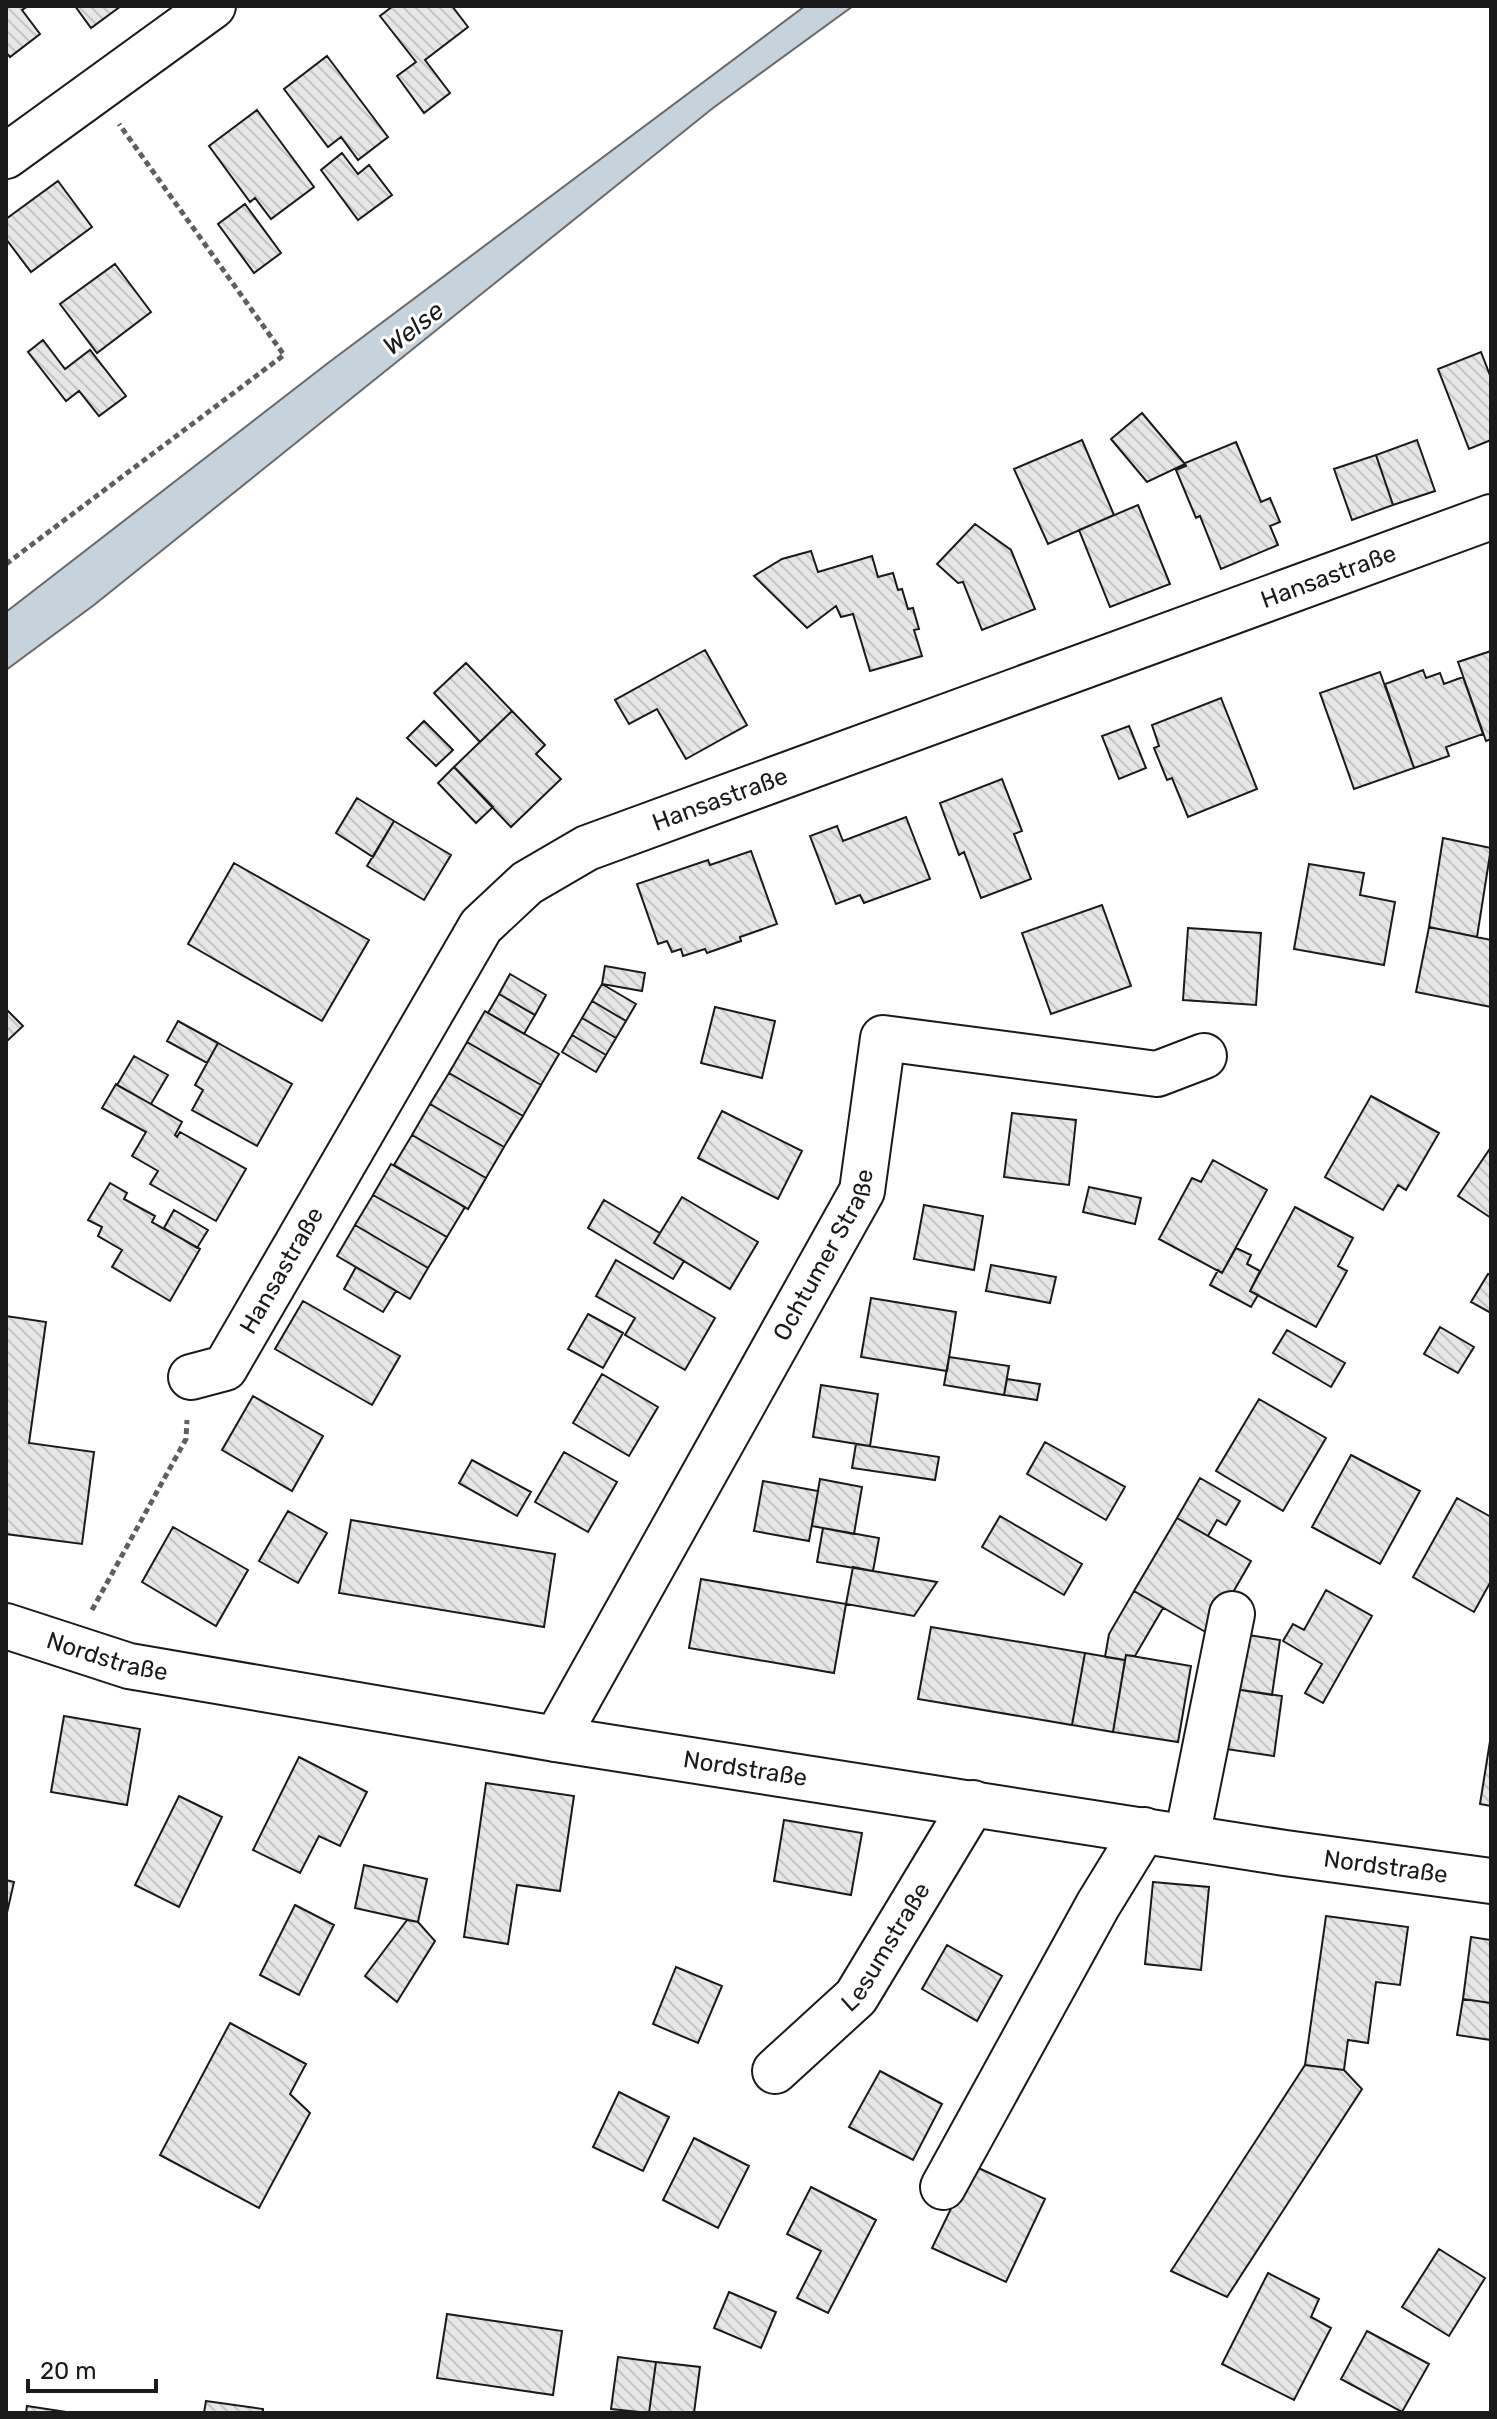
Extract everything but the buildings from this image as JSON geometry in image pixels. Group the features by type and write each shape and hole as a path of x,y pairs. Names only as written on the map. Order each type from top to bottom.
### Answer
{"street":[{"path":"6,156 213,6"},
{"name":"Hansastraße","path":"191,1377 225,1368 481,926 527,883 587,848 1491,517"},
{"name":"Ochtumer Straße","path":"556,1739 862,1191 883,1038 1157,1074 1204,1056"},
{"path":"1187,1837 1232,1614"},
{"name":"Nordstraße","path":"6,1626 129,1666 556,1739 1491,1881"},
{"name":"Lesumstraße","path":"775,2071 856,1997 973,1803"},
{"path":"943,2187 1098,1905 1144,1830"}],"path":[{"path":"6,564 284,355 96,91"},
{"path":"90,1614 186,1439 191,1377"}],"water":[{"name":"Welse","path":"805,6 853,6 713,108 94,605 6,670 6,612 328,363"}]}
